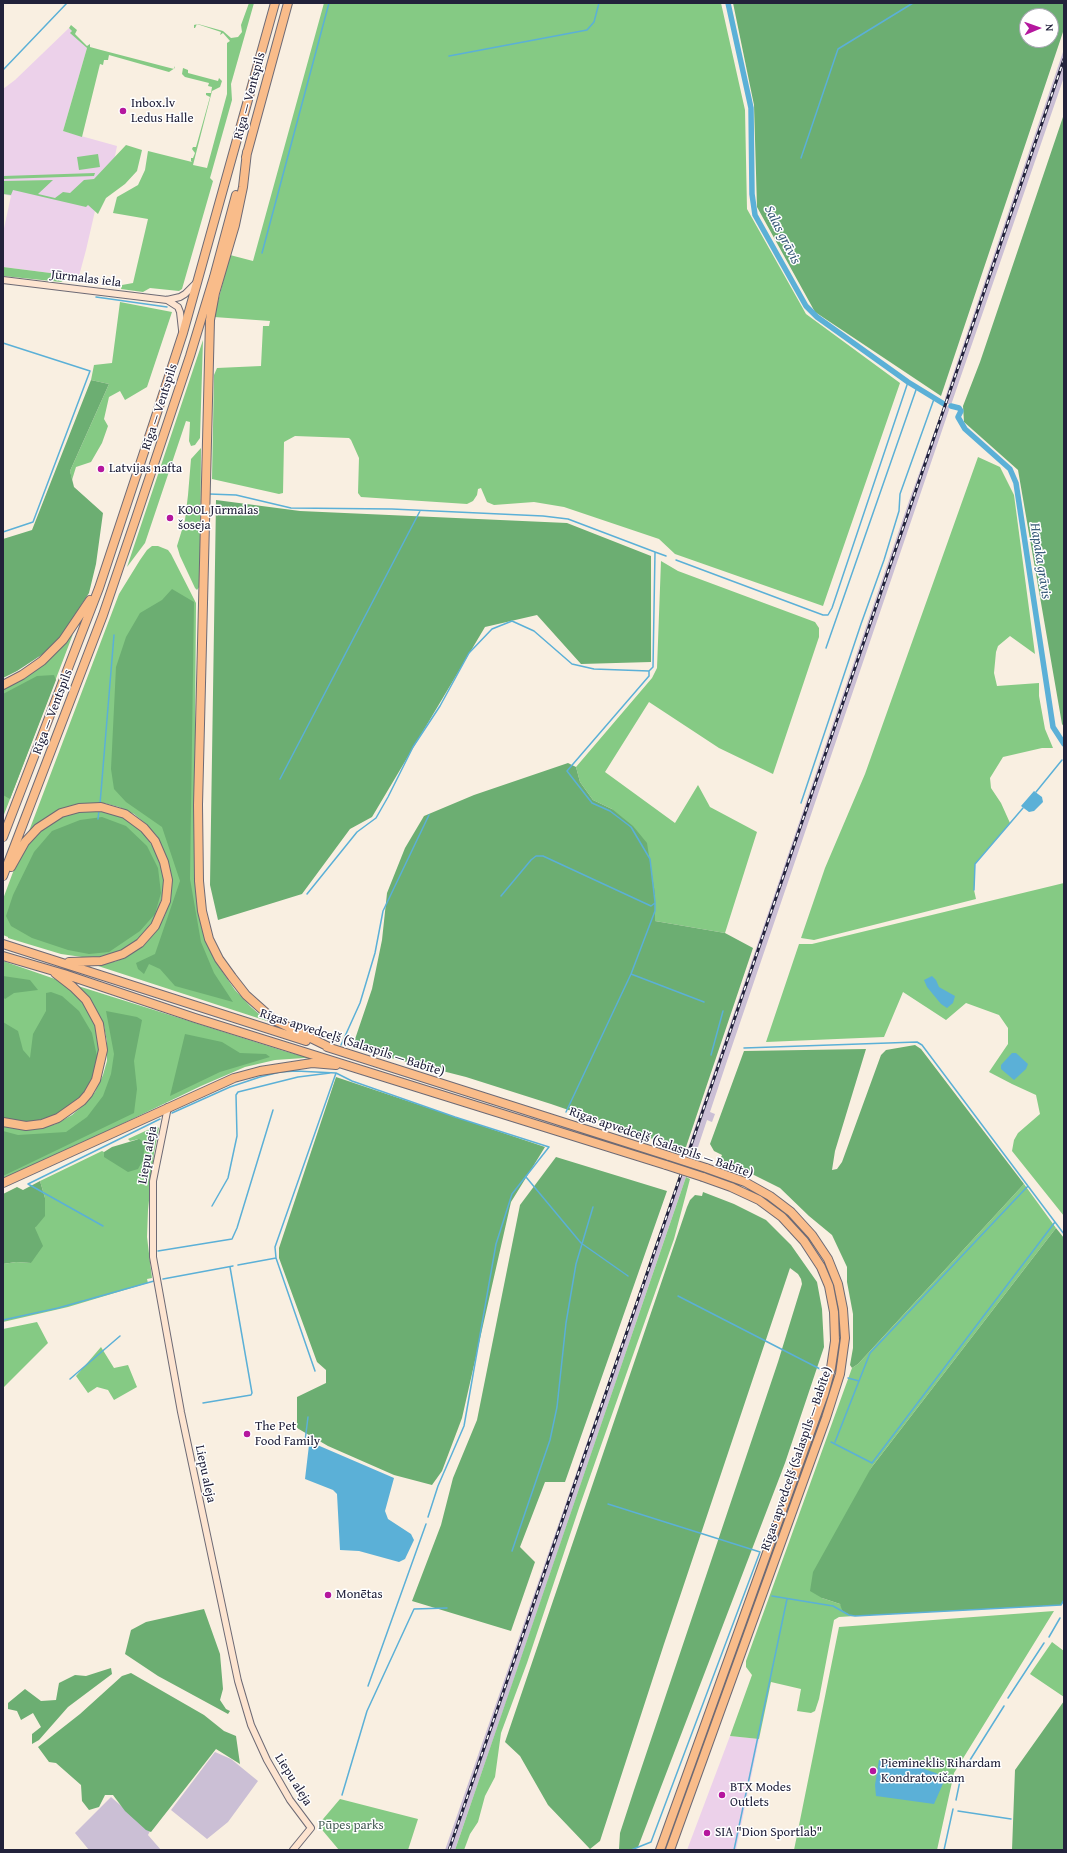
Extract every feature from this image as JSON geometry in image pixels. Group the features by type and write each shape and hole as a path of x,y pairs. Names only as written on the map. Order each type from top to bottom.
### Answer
{"highway":[{"name":"Rīga — Ventspils","path":"3,837 99,588 183,333 275,3"},
{"name":"Rīga — Ventspils","path":"3,876 103,615 190,356 214,277 288,3"},
{"path":"247,152 243,187 215,292 210,320 198,805 199,881 202,911 209,939 218,959 241,989 274,1020 331,1048"},
{"path":"3,685 22,675 42,661 63,640 99,588"},
{"path":"3,882 30,835 49,820 71,810 90,806 118,811 137,822 155,841 167,872 168,890 161,914 147,936 131,949 112,958 91,962 58,961"},
{"name":"Rīgas apvedceļš (Salaspils — Babīte)","path":"4,944 736,1178 766,1193 791,1212 812,1234 828,1259 838,1284 843,1309 845,1338 840,1374 826,1418 670,1850"},
{"name":"Rīgas apvedceļš (Salaspils — Babīte)","path":"3,956 51,970 195,1018 703,1177 736,1189 759,1200 782,1217 804,1241 821,1268 830,1290 835,1317 835,1346 832,1368 822,1400 660,1850"},
{"path":"3,1122 17,1125 34,1125 52,1121 64,1115 88,1094 96,1080 102,1063 104,1050 102,1037 99,1024 93,1012 79,992 51,970"},
{"path":"3,1183 234,1078 260,1071 312,1063 354,1067"}],"street":[{"name":"Jūrmalas iela","path":"3,280 167,300"},
{"path":"167,300 185,294 198,281"},
{"path":"167,300 178,307 183,333"},
{"name":"Liepu aleja","path":"168,1108 153,1181 153,1257 181,1412 238,1681 251,1725 274,1774 311,1828 293,1850"}],"shaded area":[{"path":"69,28 72,31 71,33 87,48 63,131 117,146 109,186 92,207 95,211 86,250 79,276 75,279 68,278 66,275 3,267 3,233 11,196 3,194 3,89 15,80"},
{"path":"1064,49 1064,77 951,405 945,403 945,398"},
{"path":"944,405 950,407 710,1112 715,1114 712,1122 707,1120 694,1159 685,1156 909,501"},
{"path":"680,1175 686,1177 455,1850 445,1850"},
{"path":"730,1736 759,1739 736,1850 687,1850"},
{"path":"215,1752 231,1759 258,1781 228,1822 207,1839 171,1810"},
{"path":"111,1797 150,1831 148,1835 161,1850 89,1850 75,1833"}],"green space":[{"path":"249,3 254,3 231,84 232,100 210,178 213,181 182,289 179,291 150,288 143,292 121,289 122,285 133,283 148,219 113,213 117,197 138,185 145,170 148,151 192,162 191,158 193,158 195,153 192,149 193,147 196,147 210,97 206,95 206,93 211,93 212,87 208,86 209,83 185,77 182,74 183,68 188,70 188,73 218,81 219,78 222,81 220,87 212,91 193,165 207,168 227,94 227,43 230,41 223,33 220,35 221,32 197,24 223,31 231,38 238,37 242,32 241,25"},
{"path":"324,3 721,3 745,110 747,209 806,314 900,383 823,606 675,554 659,539 564,507 534,502 494,505 487,502 481,488 478,489 477,495 473,501 467,504 361,497 358,493 359,458 349,438 295,436 284,442 283,493 279,494 212,479 214,375 217,368 261,366 263,326 269,326 270,321 214,317 230,255 253,261"},
{"path":"733,3 1064,3 1064,29 1059,44 1059,8 1019,8 1019,48 1058,48 941,396 815,312 757,207 754,105"},
{"path":"71,25 77,30 75,34 87,46 90,44 90,47 174,69 169,72 109,55 108,60 104,60 103,65 100,64 82,137 63,131 87,48 70,33 72,31 69,28"},
{"path":"1064,114 1064,727 1062,724 1018,470 964,422 963,406 980,362"},
{"path":"126,145 142,150 137,171 125,184 106,198 98,214 88,205 86,207 13,190 11,195 3,194 3,181 53,180 38,194 55,198 63,192 70,193 84,180 94,179"},
{"path":"98,154 100,167 79,170 77,157"},
{"path":"95,173 94,176 3,179 3,176"},
{"path":"3,267 66,275 66,279 61,282 3,276"},
{"path":"120,302 172,312 147,387 125,400 120,391 109,397 104,419 108,426 102,443 91,462 76,467 72,480 70,471 109,384 91,380 94,365 112,363"},
{"path":"203,340 200,438 195,445 191,446 189,441 190,422 186,421 145,543 127,567"},
{"path":"91,380 109,384 70,471 74,487 103,513 96,564 89,593 61,636 49,650 17,671 3,678 3,539 32,530"},
{"path":"201,448 200,586 197,590 180,556 177,546 185,520 191,459"},
{"path":"978,457 1000,467 1014,495 1035,654 1010,636 998,646 994,673 997,686 1039,683 1039,696 1045,729 1053,748 1042,748 1003,757 990,778 991,788 1001,803 1010,823 975,864 974,890 976,899 814,940 801,938 825,868 865,774"},
{"path":"216,500 300,511 567,523 651,556 651,662 581,664 537,615 485,627 372,817 350,829 302,894 218,920 210,885"},
{"path":"152,546 158,546 168,550 196,603 194,872 198,908 205,938 215,961 235,990 267,1021 95,965 117,961 134,952 147,942 156,931 165,915 170,900 172,885 168,862 157,836 134,814 119,807 104,803 85,803 67,807 58,811 29,831 119,594 140,560"},
{"path":"661,561 678,571 815,622 819,628 819,637 773,774 719,748 649,702 605,772 675,823 698,785 710,807 757,832 725,933 655,921 655,894 612,809 593,800 580,782 576,767 652,678 657,668"},
{"path":"172,589 194,602 190,879 201,942 214,973 233,1002 175,986 160,969 149,964 144,974 138,969 136,963 155,954 180,881 162,827 126,802 114,789 111,769 116,667 126,637 140,613 162,600"},
{"path":"73,634 3,817 3,689 33,672 61,648"},
{"path":"54,675 56,680 10,799 3,795 3,694 37,676"},
{"path":"568,763 576,767 580,782 593,800 612,809 633,826 647,843 655,894 655,921 725,933 753,948 685,1150 551,1104 466,1077 352,1048 372,989 382,940 387,893 405,848 424,816 474,795"},
{"path":"93,810 124,817 141,830 156,851 164,877 163,893 156,918 148,930 129,948 102,957 89,958 61,954 8,938 3,935 3,899 19,856 25,847 41,830 57,819 70,814"},
{"path":"102,817 126,826 147,846 158,868 161,893 155,914 140,931 109,952 89,954 68,950 32,938 11,926 6,916 13,895 34,852 52,831 80,820"},
{"path":"1064,883 1064,1216 1012,1151 1014,1140 1018,1133 1040,1114 1036,1095 989,1072 1008,1044 1008,1028 999,1015 966,1003 946,1020 903,992 884,1037 766,1042 799,944 812,944"},
{"path":"3,961 55,979 71,988 83,1003 96,1025 99,1039 100,1061 3,1118"},
{"path":"3,976 30,980 38,990 14,993 5,999 3,997"},
{"path":"78,986 313,1059 304,1058 275,1060 245,1067 201,1086 3,1181 3,1126 30,1130 56,1124 72,1115 86,1103 95,1092 103,1075 107,1061 107,1042 104,1026 91,1001"},
{"path":"51,992 62,996 79,1011 92,1033 98,1061 91,1084 80,1099 61,1113 33,1122 22,1122 3,1118 3,1022 18,1031 23,1050 30,1058 33,1034 46,1011 46,993"},
{"path":"106,1011 137,1017 142,1020 134,1061 137,1089 134,1113 3,1176 3,1131 18,1135 66,1132 87,1117 103,1096 111,1074 114,1054"},
{"path":"185,1034 222,1042 240,1053 266,1054 270,1057 220,1072 170,1096"},
{"path":"915,1045 921,1049 1024,1184 858,1364 852,1368 850,1365 853,1348 853,1314 847,1282 847,1267 832,1235 809,1216 780,1188 750,1173 718,1164 722,1155 714,1151 710,1144 744,1051 866,1049 835,1151 832,1170 837,1169 842,1162 881,1055 886,1050"},
{"path":"336,1077 545,1147 511,1202 462,1418 442,1471 432,1485 394,1475 328,1446 297,1428 297,1397 326,1383 326,1370 317,1362 279,1258 279,1248"},
{"path":"156,1126 159,1128 154,1153 148,1210 147,1237 152,1278 147,1279 148,1283 68,1307 3,1322 3,1264 16,1262 31,1263 35,1228 45,1198 40,1181 102,1151 104,1152 104,1157 139,1139 130,1141 128,1139"},
{"path":"139,1139 145,1143 143,1160 138,1169 128,1172 104,1157 104,1152 112,1147"},
{"path":"556,1157 667,1191 565,1482 545,1482 520,1547 535,1562 511,1631 412,1601 441,1525 453,1478 477,1420 520,1205"},
{"path":"686,1177 690,1179 674,1239 580,1505 527,1663 501,1733 495,1777 485,1796 478,1822 470,1834 464,1850 455,1850"},
{"path":"40,1181 45,1198 45,1216 35,1228 43,1246 31,1263 16,1262 3,1264 3,1194 17,1187 23,1190"},
{"path":"1024,1184 1056,1228 871,1468 822,1598 840,1604 849,1615 855,1616 839,1617 834,1620 819,1699 815,1711 811,1713 797,1711 801,1689 771,1682 759,1739 730,1736 752,1675 746,1667 746,1661 852,1368 858,1364"},
{"path":"703,1192 734,1204 766,1220 791,1245 817,1282 822,1309 824,1347 785,1463 638,1847 631,1850 619,1850 620,1833 778,1362 802,1284 798,1274 790,1268 664,1644 600,1841 590,1849 548,1805 520,1756 505,1742 687,1207 690,1200 695,1195 702,1196"},
{"path":"1056,1228 1064,1238 1064,1600 1061,1605 855,1616 849,1615 842,1610 840,1604 822,1598 810,1591 813,1572 871,1468"},
{"path":"37,1322 48,1343 4,1387 3,1329"},
{"path":"101,1347 114,1368 128,1365 137,1387 114,1400 108,1390 97,1387 88,1393 76,1376"},
{"path":"204,1609 220,1654 223,1689 220,1700 226,1709 230,1711 228,1714 158,1676 125,1654 131,1630 146,1622"},
{"path":"1054,1611 954,1773 937,1850 794,1850 839,1627"},
{"path":"1052,1642 1064,1651 1064,1697 1030,1674"},
{"path":"111,1668 112,1674 68,1707 39,1740 32,1744 32,1734 41,1727 33,1713 21,1720 17,1711 8,1709 8,1703 25,1689 41,1701 56,1700 59,1683 75,1675 86,1676"},
{"path":"131,1673 204,1715 224,1731 236,1736 240,1764 216,1749 151,1832 146,1830 125,1811 113,1795 105,1795 99,1807 89,1810 82,1801 81,1785 56,1763 49,1762 38,1747 80,1714 122,1676"},
{"path":"1064,1701 1064,1850 1012,1850 1015,1770"},
{"name":"Pūpes parks","path":"340,1799 418,1819 408,1850 339,1850 318,1825"}],"water":[{"path":"1034,791 1042,797 1043,802 1034,811 1029,812 1021,806"},
{"path":"932,976 936,980 939,987 955,996 953,1003 947,1008 941,1004 927,987 924,980"},
{"path":"1012,1053 1016,1053 1028,1064 1026,1069 1014,1080 1001,1069 1001,1065"},
{"path":"315,1444 394,1478 385,1511 388,1519 411,1534 414,1540 405,1559 399,1562 359,1551 340,1550 337,1494 333,1490 305,1479 309,1445"},
{"path":"886,1759 909,1764 936,1773 945,1779 934,1804 876,1796 875,1785 879,1760"}],"waterway":[{"path":"3,70 67,3"},
{"path":"262,253 329,3"},
{"path":"449,56 587,30 594,22 599,3"},
{"name":"Salas grāvis","path":"728,3 751,108 752,194 755,215 806,306 817,317 908,382 944,404"},
{"path":"801,158 838,49 913,3"},
{"path":"96,297 167,307"},
{"path":"3,343 90,371 33,522 3,532"},
{"path":"676,560 823,615 828,615 832,608 908,382"},
{"path":"826,648 917,387"},
{"path":"801,803 884,560 899,511 900,494 934,399"},
{"name":"Hapaka grāvis","path":"951,406 959,408 961,411 958,417 965,429 1010,469 1016,483 1053,727 1064,744"},
{"path":"209,494 236,495 291,508 392,509 543,516 568,519 655,552 653,667 649,671"},
{"path":"280,779 420,511"},
{"path":"655,552 666,556"},
{"path":"307,894 357,832 376,818 413,747 440,706 469,653 492,629 512,621 534,631 572,664 594,669 649,671 649,676 567,771 592,803 610,811 631,827 650,859 655,911 631,974 566,1112"},
{"path":"100,804 114,635"},
{"path":"1036,792 1062,760"},
{"path":"974,890 975,864 1023,808"},
{"path":"98,819 99,810"},
{"path":"341,1045 360,1003 375,953 383,911 429,815"},
{"path":"501,896 531,860 536,856 543,856 651,906 655,903"},
{"path":"631,974 704,1002"},
{"path":"711,1055 723,1011"},
{"path":"744,1048 917,1042 922,1045 1064,1234"},
{"path":"172,1113 230,1087 280,1072 296,1071 336,1073 352,1081 455,1117 549,1147 512,1194 496,1244 464,1426 438,1486 428,1517"},
{"path":"212,1206 228,1178 237,1136 236,1095 238,1092 298,1077 330,1073"},
{"path":"315,1371 276,1258 275,1247 336,1073"},
{"path":"158,1251 232,1239 237,1228 273,1110"},
{"path":"28,1184 160,1119"},
{"path":"526,1177 581,1243 628,1276"},
{"path":"28,1184 103,1226"},
{"path":"835,1442 870,1353 1028,1186"},
{"path":"512,1551 550,1440 557,1407 566,1323 576,1264 593,1207"},
{"path":"831,1442 872,1463 1055,1222"},
{"path":"238,1265 276,1258"},
{"path":"163,1279 233,1266"},
{"path":"203,1403 251,1395 252,1393 230,1267"},
{"path":"3,1320 58,1308 154,1281"},
{"path":"678,1296 822,1370"},
{"path":"70,1379 120,1336"},
{"path":"848,1378 859,1381"},
{"path":"305,1441 308,1417"},
{"path":"608,1504 760,1552 651,1842 631,1850"},
{"path":"368,1686 426,1524"},
{"path":"772,1596 833,1606 849,1615 855,1616 1061,1605 1064,1600"},
{"path":"734,1850 787,1599"},
{"path":"342,1795 367,1711 414,1609 447,1608"},
{"path":"1049,1637 1060,1618"},
{"path":"1008,1698 1044,1643"},
{"path":"965,1768 1004,1706"},
{"path":"956,1800 961,1776"},
{"path":"944,1850 953,1809"},
{"path":"958,1811 1011,1819"}],"railway":[{"path":"449,1850 1064,59"}],"place":[{"name":"Inbox.lv Ledus Halle","path":"123,111"},
{"name":"Latvijas nafta","path":"101,469"},
{"name":"KOOL Jūrmalas šoseja","path":"170,518"},
{"name":"The Pet Food Family","path":"247,1434"},
{"name":"Monētas","path":"328,1595"},
{"name":"Piemineklis Rihardam Kondratovičam","path":"873,1771"},
{"name":"BTX Modes Outlets","path":"722,1795"},
{"name":"SIA \"Dion Sportlab\"","path":"707,1833"}]}
